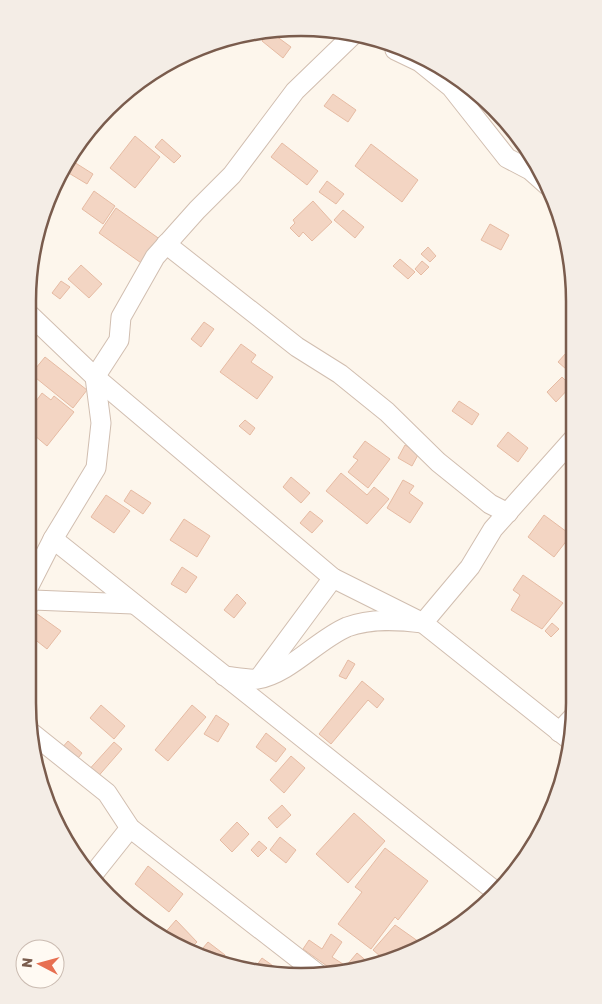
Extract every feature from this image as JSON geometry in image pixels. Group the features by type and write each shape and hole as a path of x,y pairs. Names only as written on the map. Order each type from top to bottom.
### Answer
{"street":[{"path":"36,572 53,539 96,468 101,423 95,377 119,340 121,317 135,291 166,244 232,175 295,91 347,40"},
{"path":"431,71 451,87 507,158 527,164"},
{"path":"166,244 297,347 340,374 387,412 438,462 490,504 508,513"},
{"path":"36,321 95,377 332,578 423,624 563,735"},
{"path":"423,624 470,567 493,529 566,447"},
{"path":"53,539 490,888"},
{"path":"246,694 259,679 332,578"},
{"path":"36,600 133,604"},
{"path":"224,676 259,679 288,666 316,646 348,627 390,619 423,624"},
{"path":"39,739 106,793 130,828 310,967"},
{"path":"96,871 130,828"}],"building":[{"path":"278,38 291,47 283,58 262,41"},
{"path":"333,94 356,110 348,122 324,106"},
{"path":"135,136 160,157 135,188 110,168"},
{"path":"162,139 181,156 174,163 155,147"},
{"path":"282,143 318,171 307,185 271,157"},
{"path":"371,144 418,180 402,202 355,166"},
{"path":"76,163 93,174 87,184 70,174"},
{"path":"327,181 344,194 336,204 319,192"},
{"path":"94,191 115,206 103,224 82,209"},
{"path":"313,201 332,222 312,241 303,232 299,237 290,228 295,223 293,220"},
{"path":"116,208 161,240 144,265 99,233"},
{"path":"343,210 364,227 355,238 334,220"},
{"path":"490,224 509,235 501,250 481,240"},
{"path":"428,247 436,256 430,262 421,254"},
{"path":"400,259 415,272 408,279 393,266"},
{"path":"422,261 429,267 421,275 415,269"},
{"path":"81,265 102,284 89,298 68,279"},
{"path":"61,281 70,287 60,299 52,293"},
{"path":"204,322 214,329 201,347 191,339"},
{"path":"241,344 256,355 251,362 273,377 257,399 220,372"},
{"path":"566,353 566,369 558,362"},
{"path":"45,357 87,390 73,408 36,378 36,368"},
{"path":"562,377 566,381 566,391 556,402 547,392"},
{"path":"42,393 51,400 54,396 74,412 47,446 36,437 36,401"},
{"path":"459,401 479,414 472,425 452,411"},
{"path":"245,420 255,428 250,435 239,426"},
{"path":"508,432 528,448 518,462 497,446"},
{"path":"365,441 390,459 368,488 348,472 358,460 353,457"},
{"path":"405,445 419,453 412,466 398,458"},
{"path":"341,473 367,495 374,487 389,499 367,524 326,491"},
{"path":"291,477 310,493 301,503 283,487"},
{"path":"403,480 414,486 409,493 423,503 410,523 387,508"},
{"path":"131,490 151,503 143,514 124,501"},
{"path":"106,495 130,511 114,533 91,517"},
{"path":"310,511 323,521 312,533 300,523"},
{"path":"544,515 566,531 566,541 554,557 528,537"},
{"path":"184,519 210,536 197,557 170,540"},
{"path":"182,567 197,577 186,593 171,584"},
{"path":"523,575 563,603 542,629 511,610 520,595 513,590"},
{"path":"237,594 246,603 234,618 224,610"},
{"path":"36,613 61,631 47,649 36,640"},
{"path":"552,623 559,629 551,637 545,631"},
{"path":"348,660 355,664 346,679 339,676"},
{"path":"362,681 384,699 377,708 368,700 331,744 319,734"},
{"path":"101,705 125,726 114,739 90,718"},
{"path":"192,705 206,717 168,761 155,750"},
{"path":"216,715 229,724 218,742 204,734"},
{"path":"266,733 286,749 276,762 256,747"},
{"path":"68,741 82,753 75,762 61,749"},
{"path":"114,742 122,749 95,780 86,773"},
{"path":"291,756 305,768 284,793 270,780"},
{"path":"282,805 291,815 277,828 268,818"},
{"path":"354,813 385,841 348,883 316,854"},
{"path":"237,822 249,834 232,852 220,840"},
{"path":"280,837 296,850 286,863 270,850"},
{"path":"259,841 267,848 258,857 251,850"},
{"path":"385,848 428,881 398,920 395,917 371,949 338,924 362,892 355,887"},
{"path":"148,866 183,894 169,912 135,884"},
{"path":"176,920 197,942 194,945 167,931"},
{"path":"395,925 417,940 380,956 373,950"},
{"path":"331,934 342,942 332,957 343,964 327,966 303,949 309,940 322,949"},
{"path":"208,942 225,955 224,956 202,949"},
{"path":"357,953 365,960 348,964"},
{"path":"262,958 273,966 266,965 258,964"}]}
